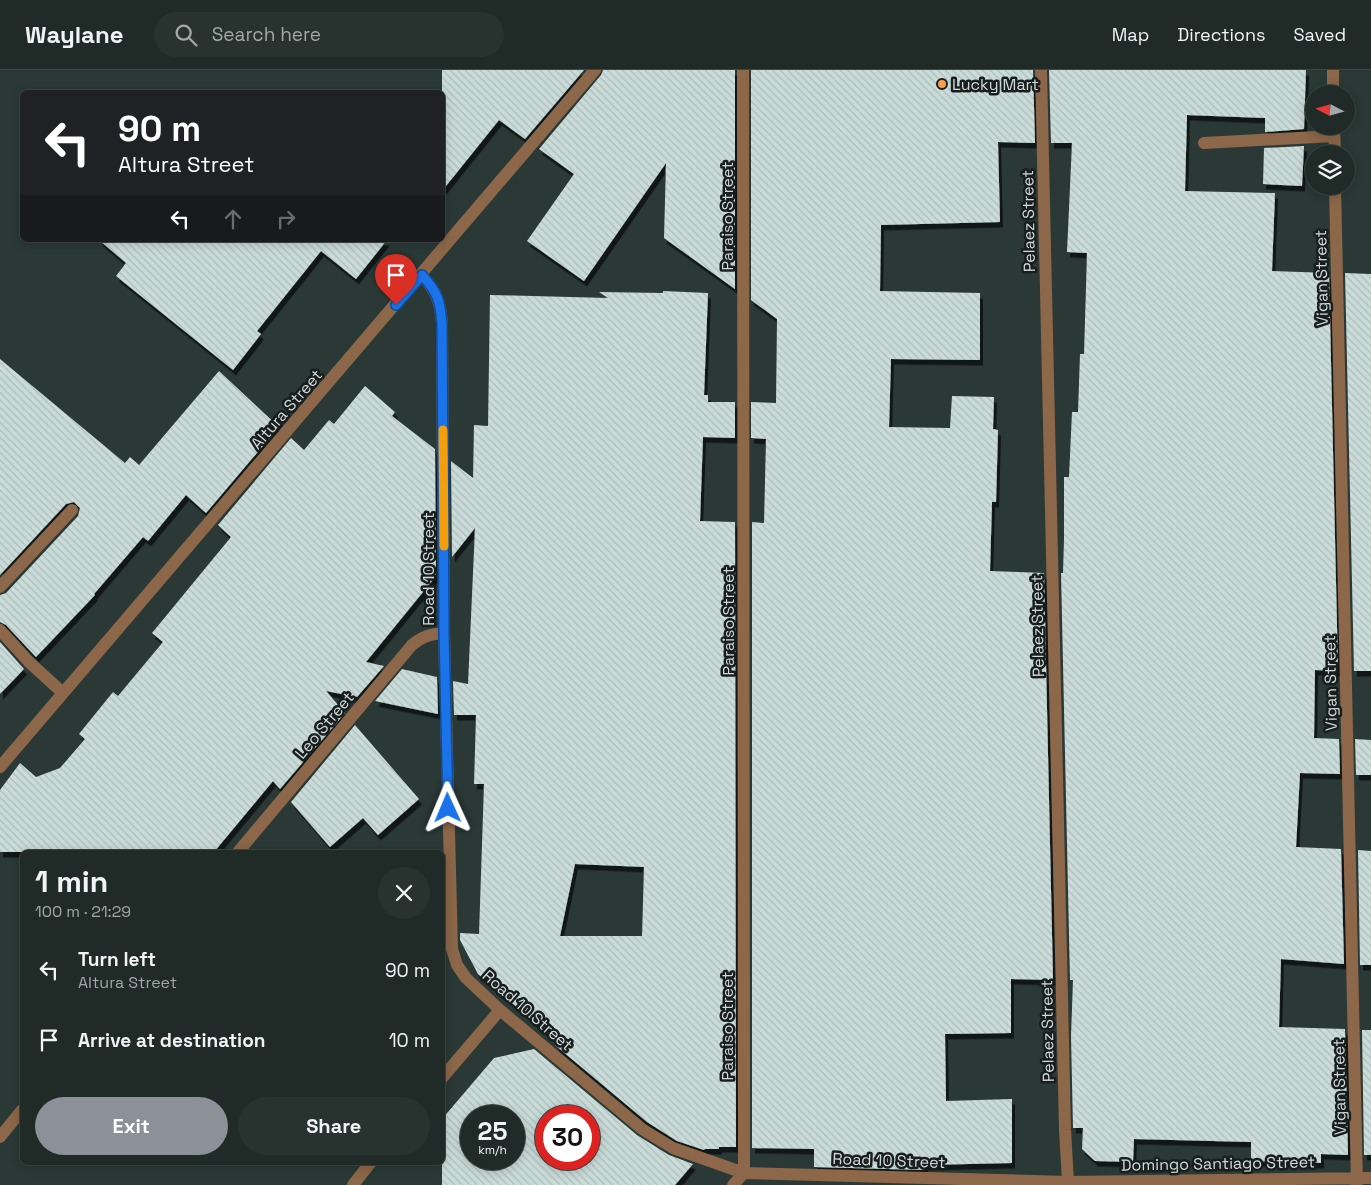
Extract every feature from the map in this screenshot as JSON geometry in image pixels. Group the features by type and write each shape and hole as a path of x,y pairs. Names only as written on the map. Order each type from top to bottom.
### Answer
{"street":[{"name":"Altura Street","path":"0,767 596,70"},
{"name":"Paraiso Street","path":"743,70 744,1173"},
{"name":"Pelaez Street","path":"1041,70 1068,1183"},
{"path":"1333,70 1333,85"},
{"path":"1204,143 1305,134"},
{"name":"Vigan Street","path":"1335,195 1357,1182"},
{"name":"Road 10 Street","path":"422,275 432,287 440,303 442,324 444,632 452,949 457,965 466,978 500,1010 642,1129 673,1148 744,1173 1068,1183"},
{"path":"0,587 72,510"},
{"path":"0,630 29,662 63,694"},
{"name":"Leo Street","path":"240,850 412,645 420,638 444,632"},
{"path":"445,1074 500,1010"},
{"path":"0,1137 20,1112"},
{"path":"352,1185 369,1165"},
{"path":"733,1185 744,1173"},
{"name":"Domingo Santiago Street","path":"1068,1183 1357,1182 1371,1178"}],"building":[{"path":"442,70 584,70 525,139 499,120 445,187 445,90 442,90"},
{"path":"603,70 735,70 735,289 664,238 666,163 584,281 527,241 574,174 539,149 601,75"},
{"path":"751,70 1033,70 1035,143 998,142 1000,222 881,225 880,291 980,293 980,360 891,359 889,427 950,428 952,396 994,397 993,429 998,430 996,502 992,502 990,571 1044,573 1053,980 1011,979 1011,1033 945,1034 946,1101 1012,1099 1012,1163 925,1165 925,1170 814,1167 814,1149 752,1148 752,522 764,523 766,439 751,438 751,402 776,403 777,319 751,300"},
{"path":"1049,70 1306,70 1304,129 1265,132 1265,118 1187,115 1185,191 1275,193 1272,271 1329,273 1338,671 1315,670 1314,738 1339,739 1340,774 1300,773 1296,847 1341,849 1344,964 1281,959 1279,1027 1345,1029 1348,1155 1321,1154 1321,1163 1251,1161 1251,1142 1134,1139 1133,1162 1095,1161 1082,1149 1083,1128 1073,1128 1071,1036 1073,980 1070,980 1061,573 1063,573 1064,477 1069,477 1072,412 1078,412 1080,354 1084,354 1087,253 1067,252 1072,143 1051,143"},
{"path":"1304,146 1302,186 1263,184 1264,148"},
{"path":"101,242 385,242 356,279 321,251 257,331 261,334 233,370 116,276 126,263"},
{"path":"1345,273 1371,274 1371,671 1354,671"},
{"path":"663,291 708,293 704,395 708,395 708,402 735,402 735,438 703,437 700,521 735,522 736,1147 719,1147 719,1149 704,1150 677,1141 647,1122 555,1045 560,1044 478,974 460,940 460,933 479,934 484,784 474,784 476,715 454,715 453,681 468,684 475,528 452,557 451,461 473,478 474,425 488,426 490,295 608,298 599,292 663,293","holes":["575,864 644,867 642,936 560,936"]},
{"path":"0,359 125,463 130,457 139,465 219,371 279,427 206,513 186,495 148,541 143,537 95,595 36,657 6,625 0,622 0,595 6,593 78,516 80,508 74,502 66,504 0,575"},
{"path":"365,386 395,412 392,416 435,449 436,576 366,662 384,666 357,697 326,691 345,713 280,789 273,781 216,850 20,850 20,852 0,852 0,790 20,763 36,777 60,768 85,739 79,734 113,692 118,696 163,642 152,633 231,537 218,525 291,438 304,450 329,420 334,424"},
{"path":"0,642 24,669 0,694"},
{"path":"402,669 437,677 438,714 375,701"},
{"path":"355,725 419,799 378,835 363,818 330,847 291,802"},
{"path":"1355,739 1371,740 1371,775 1356,775"},
{"path":"1358,850 1371,851 1371,965 1360,965"},
{"path":"1362,1030 1371,1030 1371,1155 1364,1155"},
{"path":"534,1049 637,1135 669,1155 693,1164 675,1185 442,1185 442,1165 445,1165 445,1115 494,1058"}],"slow traffic":[{"path":"443,430 444,546"}],"place":[{"name":"Lucky Mart","path":"942,84"}],"route":[{"path":"396,305 422,275 432,287 440,303 442,324 444,632 448,808"}]}
